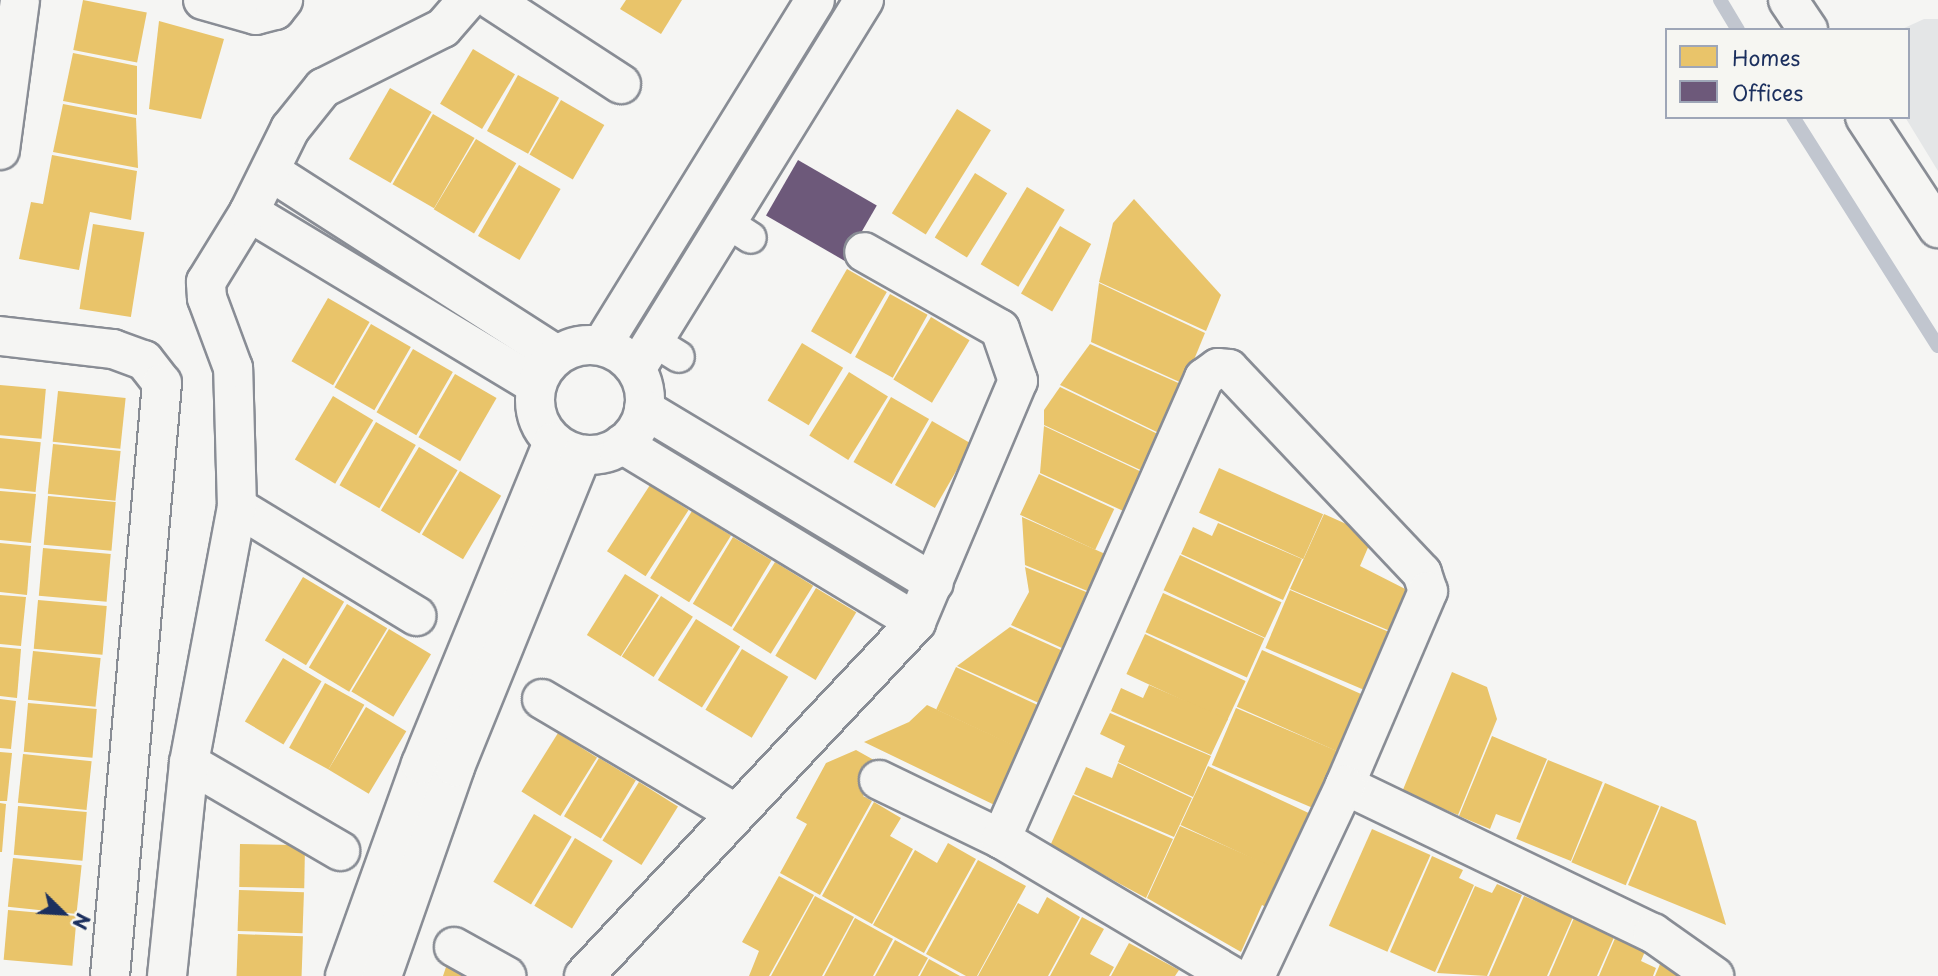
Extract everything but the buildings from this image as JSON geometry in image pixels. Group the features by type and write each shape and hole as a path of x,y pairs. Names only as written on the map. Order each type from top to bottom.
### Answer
{"street":[{"path":"0,150 20,0"},
{"path":"203,0 256,15 275,10 284,0"},
{"path":"167,976 189,763 237,507 233,368 225,338 207,298 206,282 248,212 290,129 323,88 443,28 467,0"},
{"path":"492,0 621,84"},
{"path":"602,345 815,0"},
{"path":"657,356 627,358 602,345 579,345 546,370 535,410 567,448 602,453 622,444 636,429 644,410 643,388 657,356 739,231 864,0"},
{"path":"1788,0 1807,28"},
{"path":"1866,119 1938,228"},
{"path":"270,171 546,370"},
{"path":"248,212 546,370"},
{"path":"584,976 916,622 1018,381 1000,329 864,252"},
{"path":"0,336 113,349 144,360 162,383 110,976"},
{"path":"1001,839 1204,378 1218,368 1240,375 1427,581 1428,591 1345,785 1255,976"},
{"path":"644,410 934,583"},
{"path":"622,444 916,622"},
{"path":"345,976 421,764 567,448"},
{"path":"382,976 567,448"},
{"path":"237,507 416,616"},
{"path":"542,699 735,813"},
{"path":"189,763 340,850"},
{"path":"879,780 1001,839 1232,976"},
{"path":"1345,785 1653,933 1714,976"},
{"path":"454,947 506,976"}],"shaded area":[{"path":"1924,19 1938,19 1938,171 1906,119 1910,119 1910,28 1904,28"}],"waterway":[{"path":"1720,0 1737,28"},
{"path":"1794,119 1938,346"}]}
